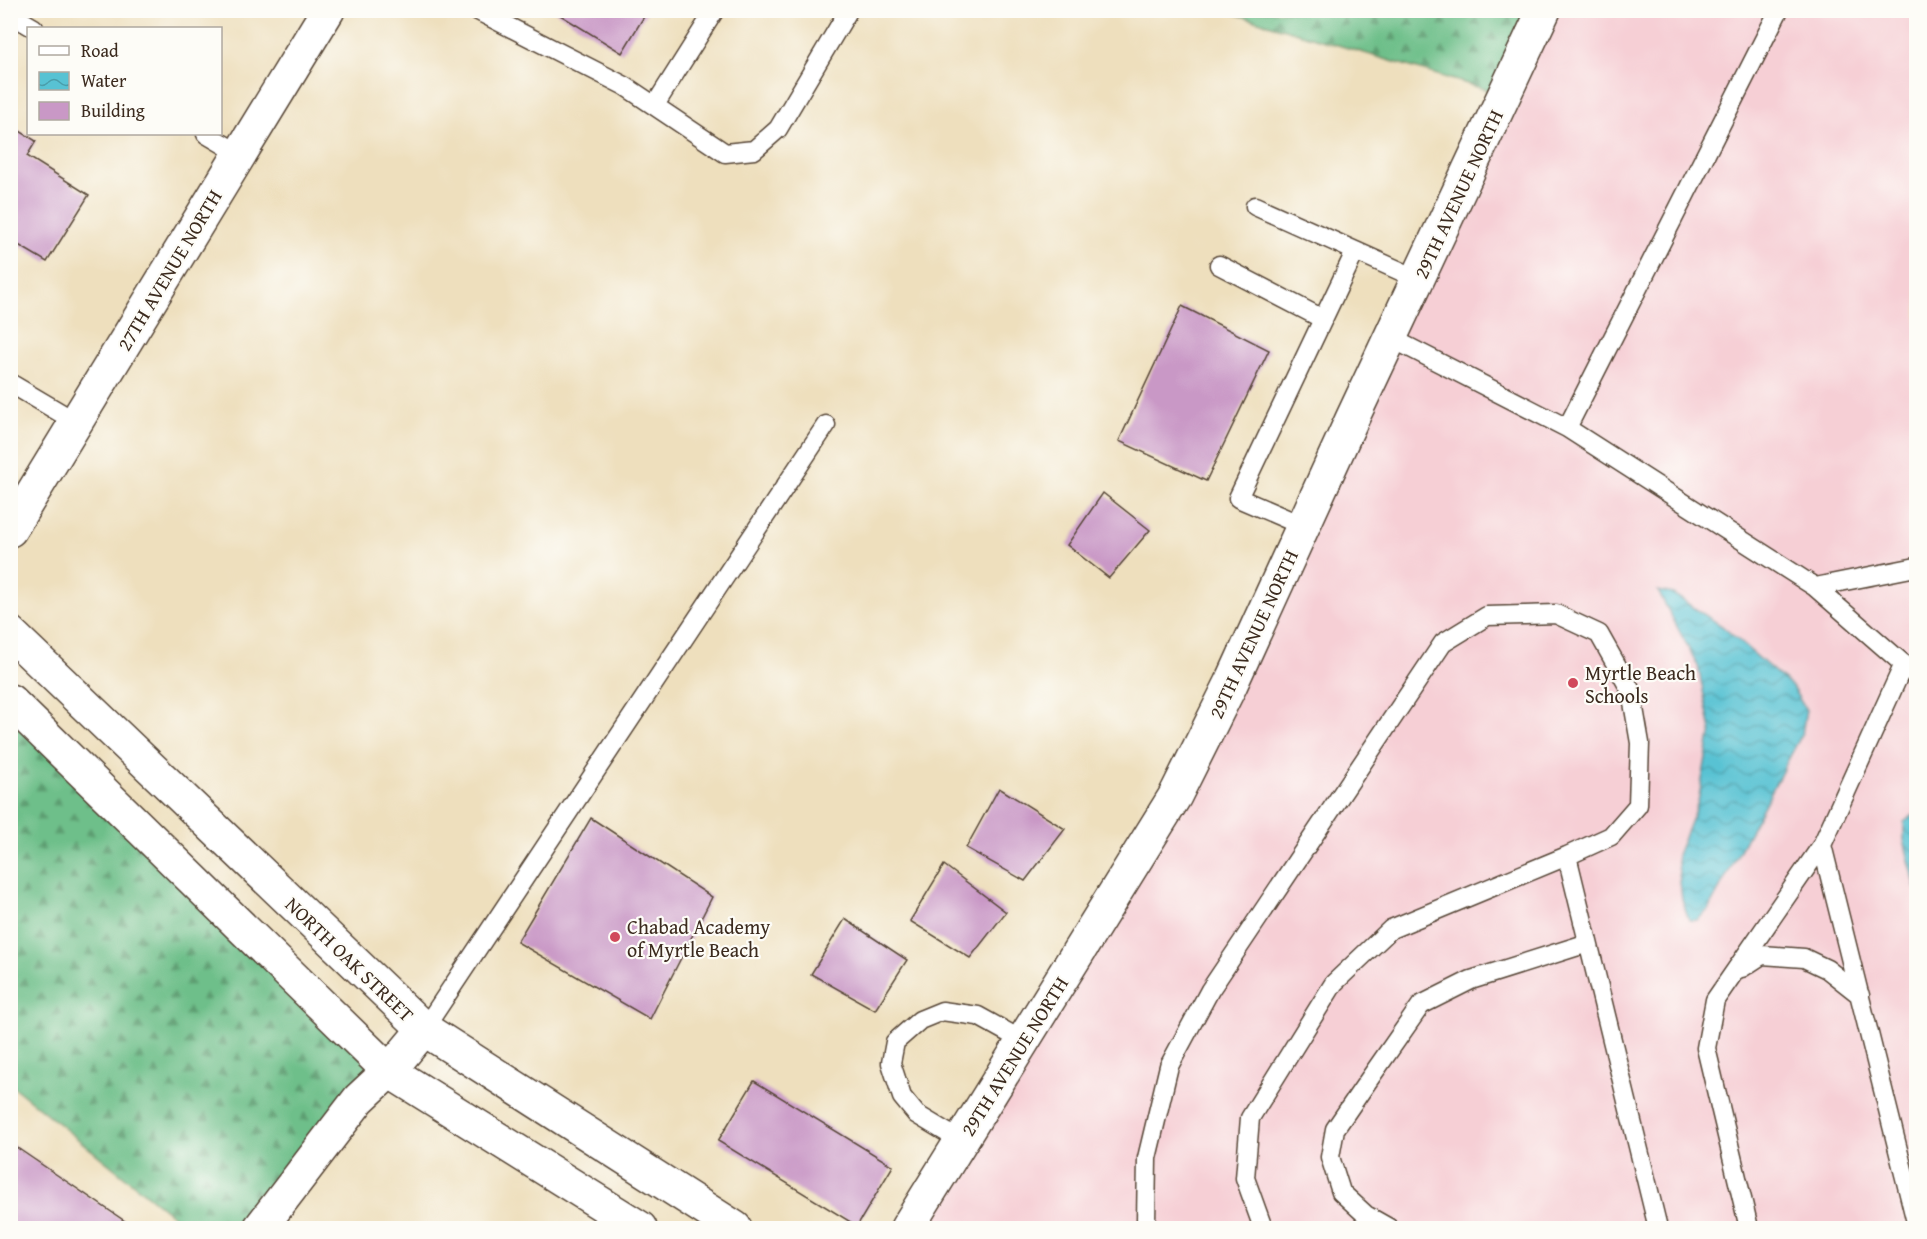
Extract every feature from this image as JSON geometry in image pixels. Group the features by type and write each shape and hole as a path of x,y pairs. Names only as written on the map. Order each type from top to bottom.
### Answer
{"main road":[{"name":"27TH AVENUE NORTH","path":"10,530 328,10"},
{"name":"29TH AVENUE NORTH","path":"907,1228 1175,796 1231,684 1544,10"},
{"name":"NORTH OAK STREET","path":"10,633 424,1029 735,1228"},
{"path":"10,700 389,1071 640,1228"},
{"path":"260,1228 359,1099 389,1071 424,1029"}],"lane":[{"path":"476,10 625,86 725,153 754,150 778,129 847,13 845,10"},
{"path":"655,105 715,10"},
{"path":"1567,428 1779,10"},
{"path":"10,14 32,27"},
{"path":"208,135 240,154"},
{"path":"1256,206 1418,279"},
{"path":"1303,526 1238,498 1355,252"},
{"path":"1219,265 1323,319"},
{"path":"1391,338 1567,428 1815,587 1910,669 1822,845 1715,1000 1706,1048 1749,1228"},
{"path":"10,383 76,422"},
{"path":"424,1029 826,425"},
{"path":"1815,587 1917,567"},
{"path":"1149,1228 1146,1223 1147,1158 1168,1066 1210,990 1443,643 1487,616 1556,614 1599,634 1631,691 1640,743 1638,805 1611,836 1391,929 1334,983 1250,1118 1245,1178 1263,1228"},
{"path":"1822,845 1917,1222"},
{"path":"1567,856 1658,1228"},
{"path":"1389,1228 1366,1215 1341,1192 1330,1157 1335,1129 1389,1050 1421,1005 1471,980 1588,943"},
{"path":"1734,973 1762,955 1804,958 1827,969 1860,995"},
{"path":"961,1142 916,1114 902,1097 891,1063 895,1042 920,1020 942,1011 978,1016 1023,1041"}],"shaded area":[{"name":"Myrtle Beach Schools","path":"1544,11 1916,11 1916,1228 907,1228 1175,796"}],"green space":[{"path":"1225,11 1534,11 1504,95"},
{"path":"10,701 389,1071 260,1228 188,1228 11,1085"}],"water":[{"path":"1658,591 1673,594 1722,626 1792,687 1806,710 1802,734 1708,910 1697,920 1689,920 1682,899 1677,855 1698,802 1711,730 1698,666"},
{"path":"1916,813 1916,889 1904,840 1904,822"}],"building":[{"path":"552,10 648,10 622,53"},
{"path":"10,125 36,141 27,156 89,195 47,262 10,240"},
{"path":"1182,306 1269,350 1206,481 1119,441"},
{"path":"1103,493 1150,530 1109,578 1067,545"},
{"path":"999,788 1065,829 1025,881 966,848"},
{"path":"591,818 712,897 650,1019 517,942"},
{"path":"944,865 1006,912 970,958 910,921"},
{"path":"845,919 907,960 875,1010 811,974"},
{"path":"754,1081 893,1166 857,1226 718,1141"},
{"path":"10,1143 135,1228 10,1228"}],"place":[{"name":"Myrtle Beach Schools","path":"1573,683"},
{"name":"Chabad Academy of Myrtle Beach","path":"615,937"}]}
